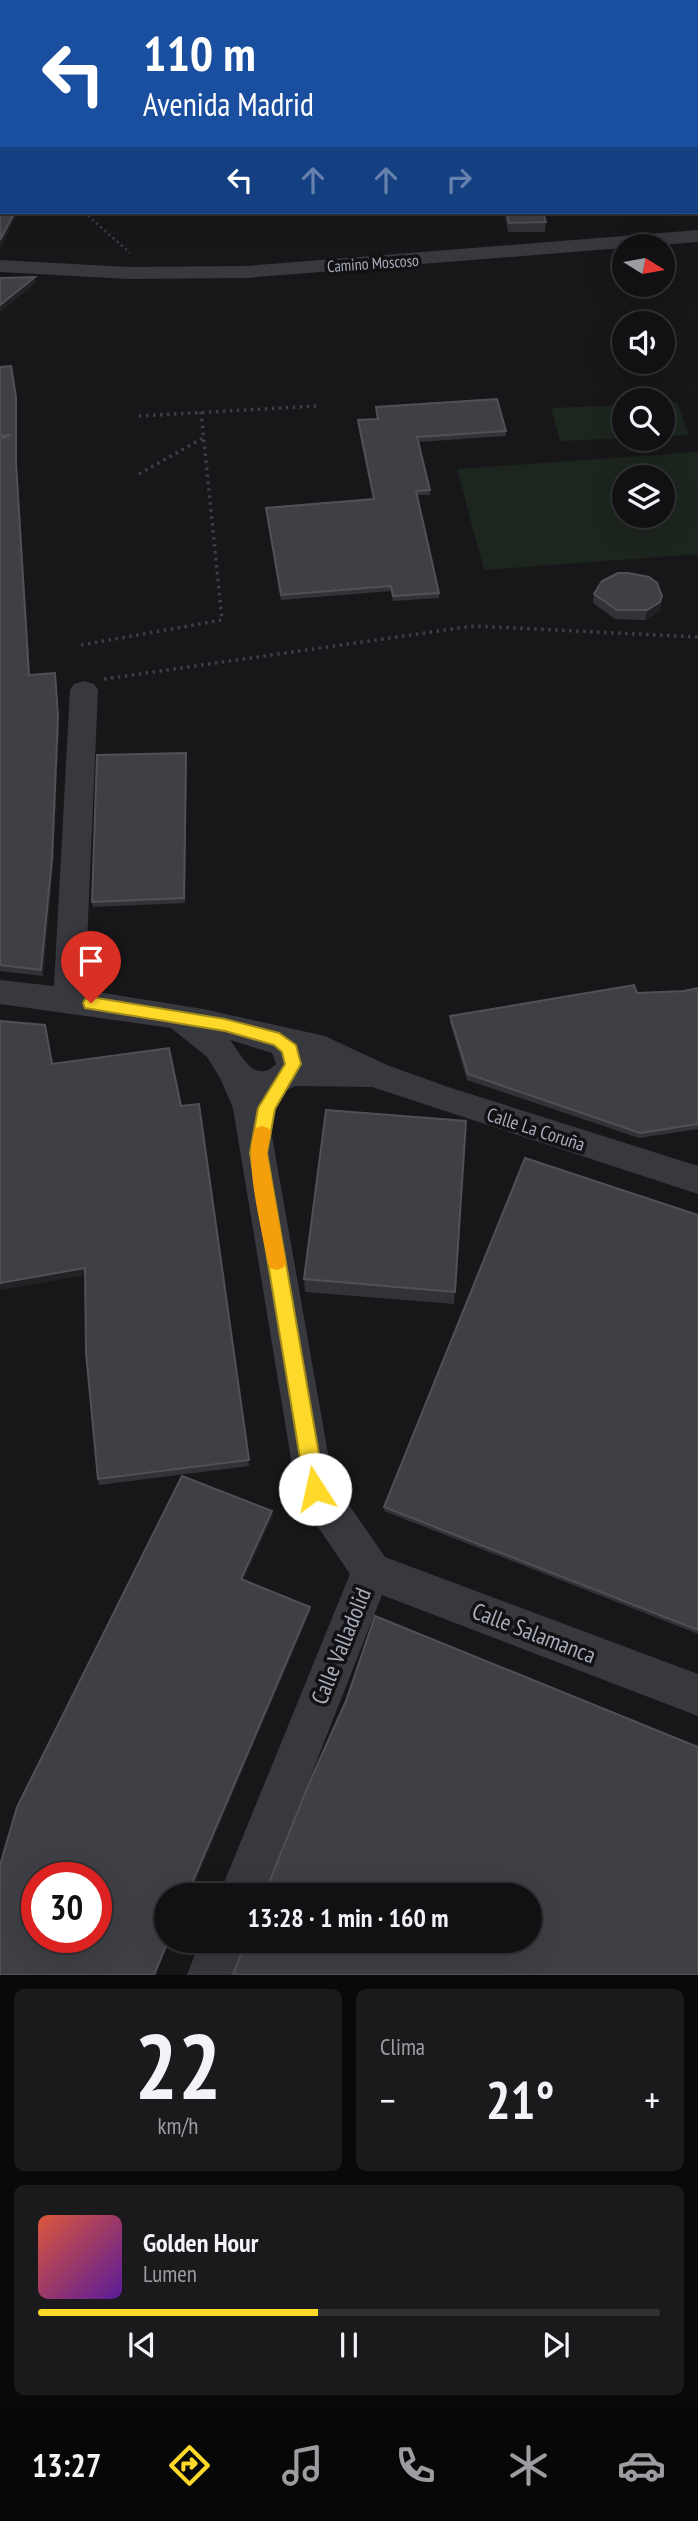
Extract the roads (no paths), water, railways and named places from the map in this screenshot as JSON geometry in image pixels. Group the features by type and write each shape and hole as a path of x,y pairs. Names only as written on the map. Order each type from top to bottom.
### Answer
{"street":[{"name":"Camino Moscoso","path":"0,266 129,273 246,272 698,236"},
{"name":"Camino Moscoso","path":"0,260 47,268"},
{"path":"69,1000 84,690"},
{"name":"Calle La Coruña","path":"0,992 225,1025 325,1049 375,1074 698,1180"},
{"name":"Calle Valladolid","path":"179,1018 215,1045 234,1071 250,1108 315,1489 371,1571 247,1883"},
{"path":"274,1038 290,1049 293,1064 286,1076 261,1085 250,1084 234,1071 232,1061 239,1045 250,1039 274,1038"},
{"name":"Calle La Coruña","path":"286,1076 375,1074"},
{"name":"Calle Valladolid","path":"258,1153 267,1108 286,1076"},
{"path":"657,1167 698,1161"},
{"name":"Calle Salamanca","path":"371,1571 698,1695"},
{"path":"210,1975 218,1953"}]}
